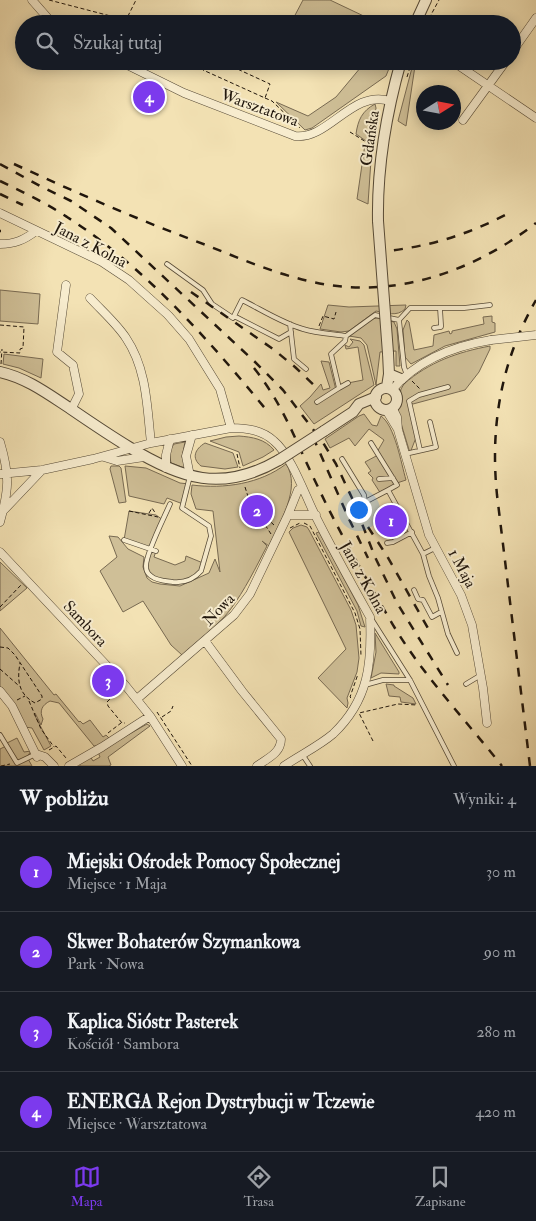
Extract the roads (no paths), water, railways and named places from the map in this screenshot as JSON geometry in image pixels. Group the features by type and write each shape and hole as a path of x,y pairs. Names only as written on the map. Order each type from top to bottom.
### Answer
{"street":[{"path":"32,0 45,15"},
{"path":"416,15 426,0"},
{"path":"521,39 536,18"},
{"name":"Warsztatowa","path":"137,70 184,93 301,136 314,132 368,100 378,98 390,100"},
{"name":"Gdańska","path":"389,374 378,221 378,180 380,153 390,100 398,70"},
{"path":"465,70 536,118"},
{"path":"463,120 500,70"},
{"name":"Jana z Kolna","path":"0,213 102,262 129,280 168,315 189,339 220,389 231,428"},
{"name":"Jana z Kolna","path":"0,244 12,244 24,240 36,231"},
{"path":"66,285 57,352 74,365 79,394 71,410"},
{"path":"90,298 126,337 133,350 144,382 151,443"},
{"path":"376,401 382,390 390,388 445,352 491,340 536,336"},
{"path":"1,368 27,380 144,457 166,468 190,476 216,479 242,476 259,471 324,431 352,412 359,404 376,401"},
{"path":"376,401 382,410 389,408 396,398 390,388 389,374 406,378"},
{"name":"1 Maja","path":"389,408 398,430 428,535 467,609 472,625 487,723"},
{"name":"Jana z Kolna","path":"102,457 151,443 231,428 257,431 276,442 291,465 370,617"},
{"path":"190,476 186,456 192,435"},
{"path":"166,468 166,455 170,439"},
{"path":"0,442 4,474 9,484 0,522"},
{"path":"4,474 42,470 102,457 117,461 144,457"},
{"path":"3,511 42,470"},
{"name":"Nowa","path":"137,699 205,641 234,614 250,594 298,490 302,488"},
{"path":"288,515 316,516"},
{"name":"Sambora","path":"0,552 153,714 182,766"},
{"path":"284,766 332,734 349,716 365,685 371,652 370,617"},
{"path":"205,641 242,691 281,738 281,746 277,752 257,766"},
{"path":"0,690 12,706 37,756 44,758 54,766"},
{"path":"70,765 153,714"}],"lane":[{"path":"167,264 203,290 212,304 233,318 234,316 279,339 291,332"},
{"path":"234,316 242,300 304,330 346,336"},
{"path":"406,378 399,320 410,308 464,308 490,305"},
{"path":"434,328 442,325 440,308"},
{"path":"339,388 329,355 345,341 346,336 375,315 399,320"},
{"path":"290,324 294,358 306,369"},
{"path":"317,402 348,383"},
{"path":"420,450 408,401 419,395 448,387"},
{"path":"405,454 436,447 430,422"},
{"path":"342,459 364,495 366,502 397,485 371,443"},
{"path":"170,504 146,567 147,572 153,578 180,583 201,571 211,532 209,526 182,508 190,476"},
{"path":"379,479 393,478"},
{"path":"388,490 423,554 441,612 458,653"},
{"path":"387,543 393,542 412,532"},
{"path":"124,540 156,551"},
{"path":"423,554 435,548"},
{"path":"414,590 418,599 423,600 432,617 441,612"},
{"name":"Jana z Kolna","path":"370,617 410,680 454,766"},
{"path":"466,684 481,676"},
{"path":"365,685 383,680 410,680"},
{"path":"0,735 17,763 37,756"},
{"path":"302,754 310,766"}],"railway":[{"path":"0,164 71,201 111,228 283,390 322,441 336,464 352,498 375,557 397,603 448,685"},
{"path":"14,164 133,216 259,266 299,279 343,287 373,287 431,278 459,268 486,255 536,223"},
{"path":"0,181 59,212 96,237 150,282 223,358 268,412"},
{"path":"0,194 23,205"},
{"path":"376,252 429,244 463,234 511,212"},
{"path":"191,292 273,349 316,387"},
{"path":"530,766 497,495 495,444 497,419 506,370 524,323 536,300"},
{"path":"254,368 282,410 334,519 401,638 428,675 502,766"},
{"path":"313,437 368,558"},
{"path":"368,527 387,556 429,630"}],"place":[{"name":"ENERGA Rejon Dystrybucji w Tczewie","path":"149,97"},
{"name":"Skwer Bohaterów Szymankowa","path":"257,511"},
{"name":"Miejski Ośrodek Pomocy Społecznej","path":"391,521"},
{"name":"Kaplica Sióstr Pasterek","path":"108,681"}]}
